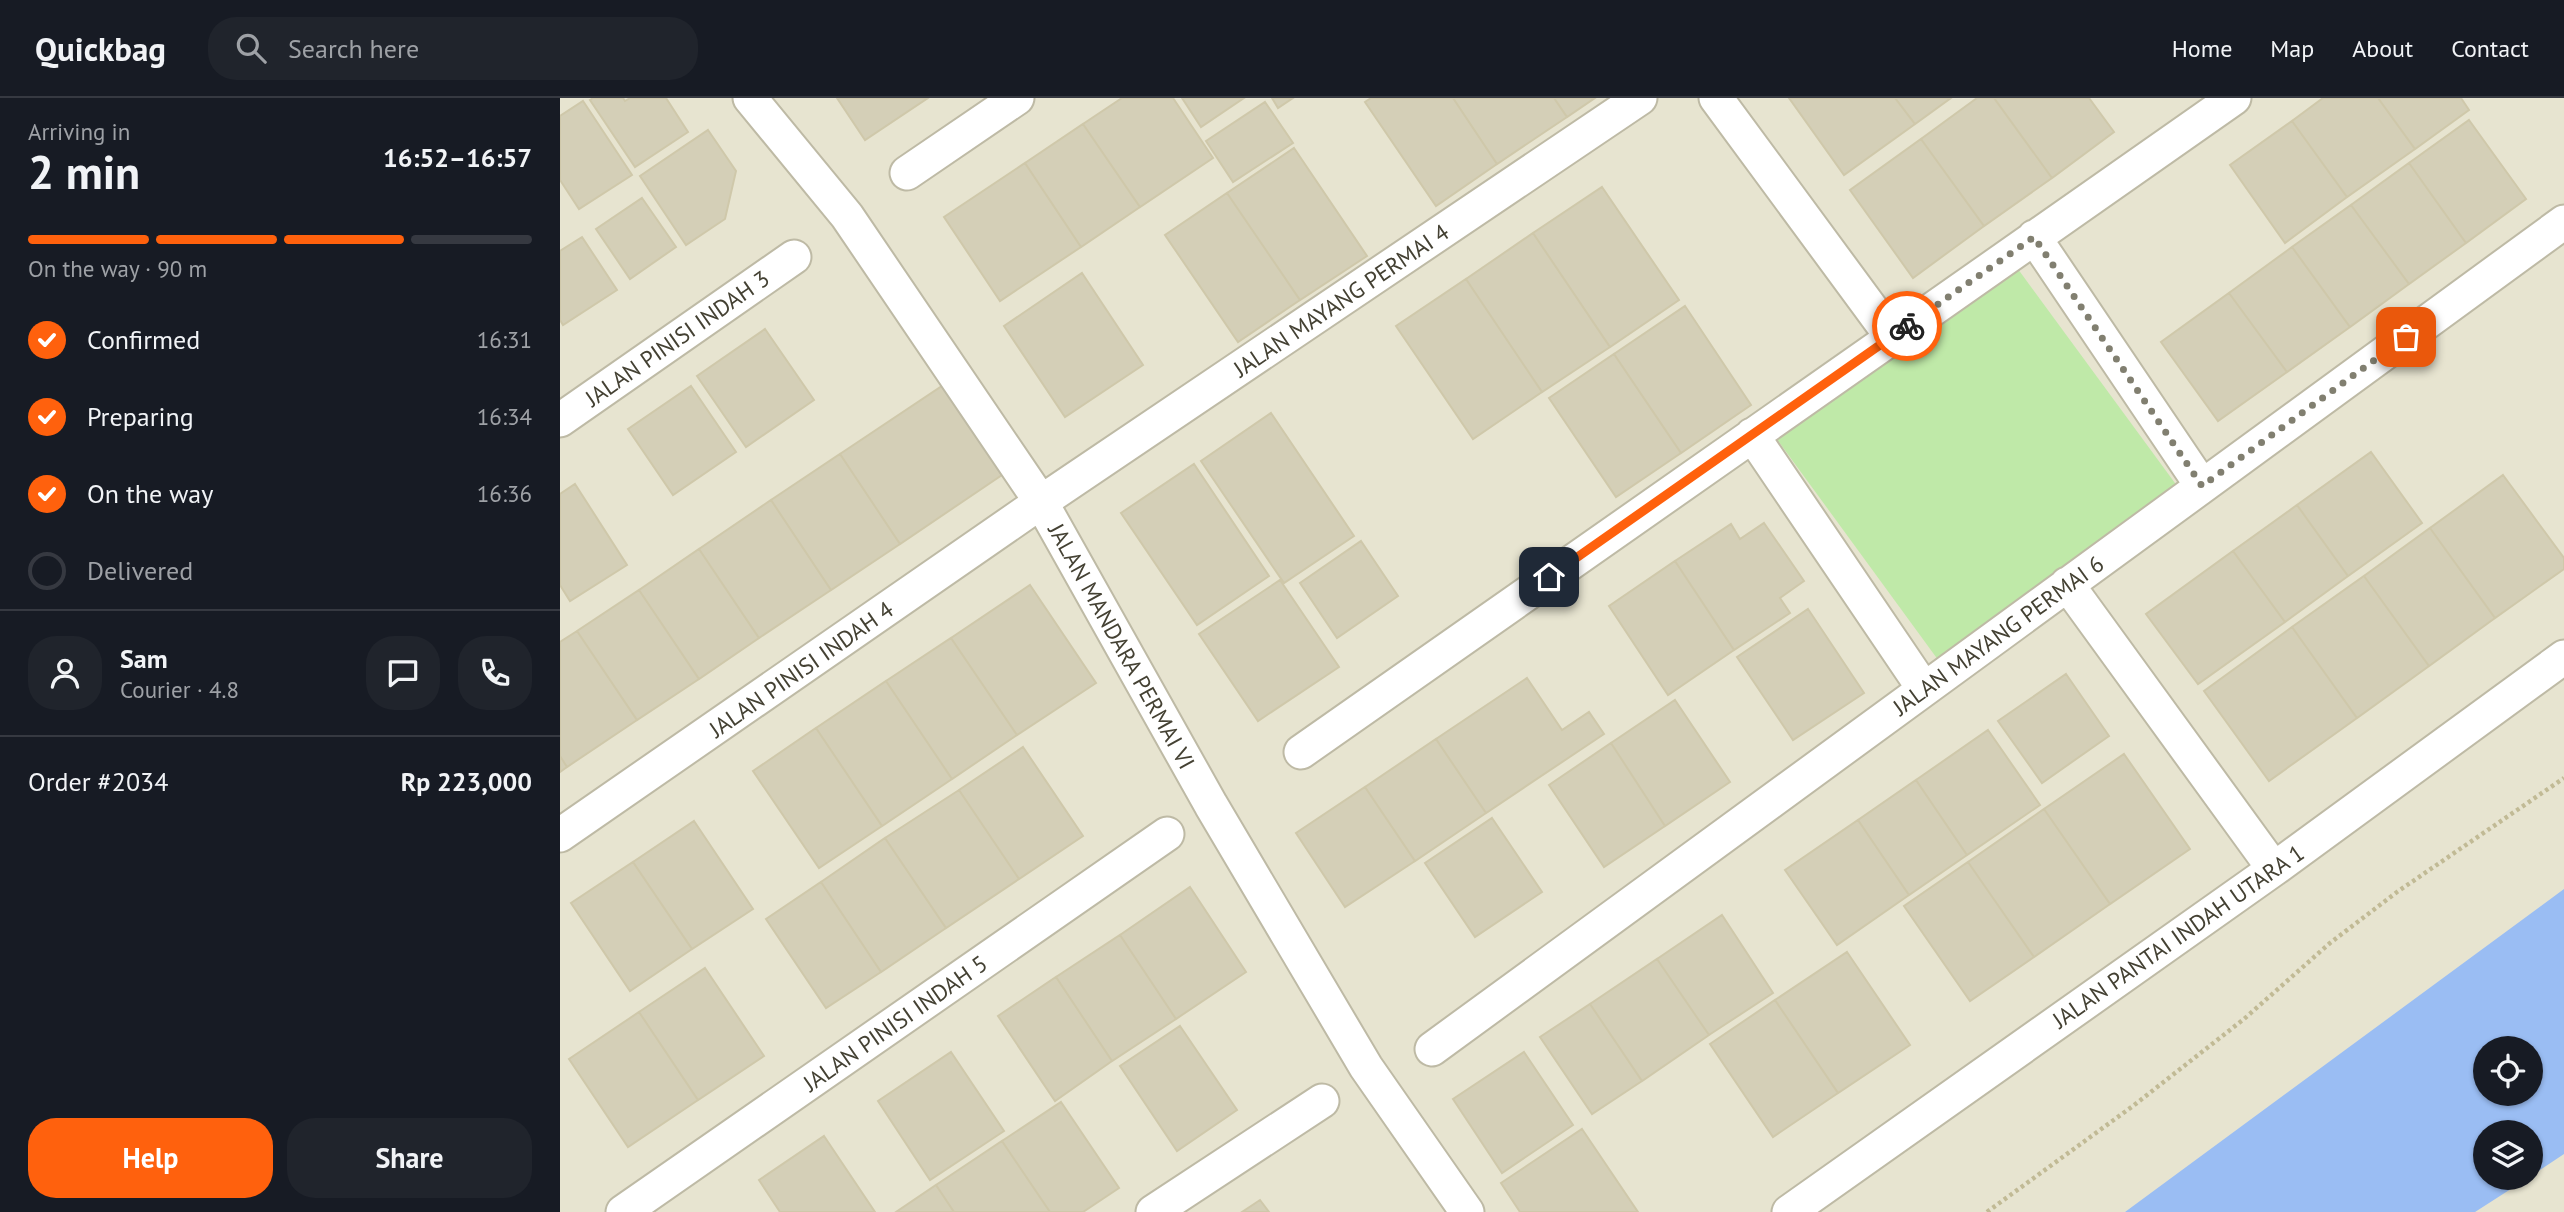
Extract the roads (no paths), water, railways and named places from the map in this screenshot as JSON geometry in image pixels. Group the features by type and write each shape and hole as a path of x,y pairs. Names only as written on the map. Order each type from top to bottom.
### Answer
{"street":[{"name":"JALAN MANDARA PERMAI VI","path":"750,98 847,216 1041,502 1212,805 1366,1067 1467,1212"},
{"path":"907,173 1017,98"},
{"name":"JALAN MAYANG PERMAI 4","path":"1041,502 1640,98"},
{"path":"1716,98 1892,337"},
{"path":"1301,752 2234,98"},
{"name":"JALAN MAYANG PERMAI 6","path":"1432,1049 2564,222"},
{"path":"2034,237 2202,486"},
{"name":"JALAN PINISI INDAH 3","path":"560,420 794,257"},
{"path":"1752,435 1924,689"},
{"name":"JALAN PINISI INDAH 4","path":"560,835 1041,502"},
{"path":"2067,584 2274,869"},
{"name":"JALAN PANTAI INDAH UTARA 1","path":"1789,1212 2274,869 2564,657"},
{"name":"JALAN PINISI INDAH 5","path":"623,1212 1167,834"},
{"path":"1153,1212 1322,1101"}],"water":[{"path":"2564,889 2564,1154 2543,1168 2543,1120 2473,1120 2473,1190 2509,1190 2475,1212 2125,1212"}]}
